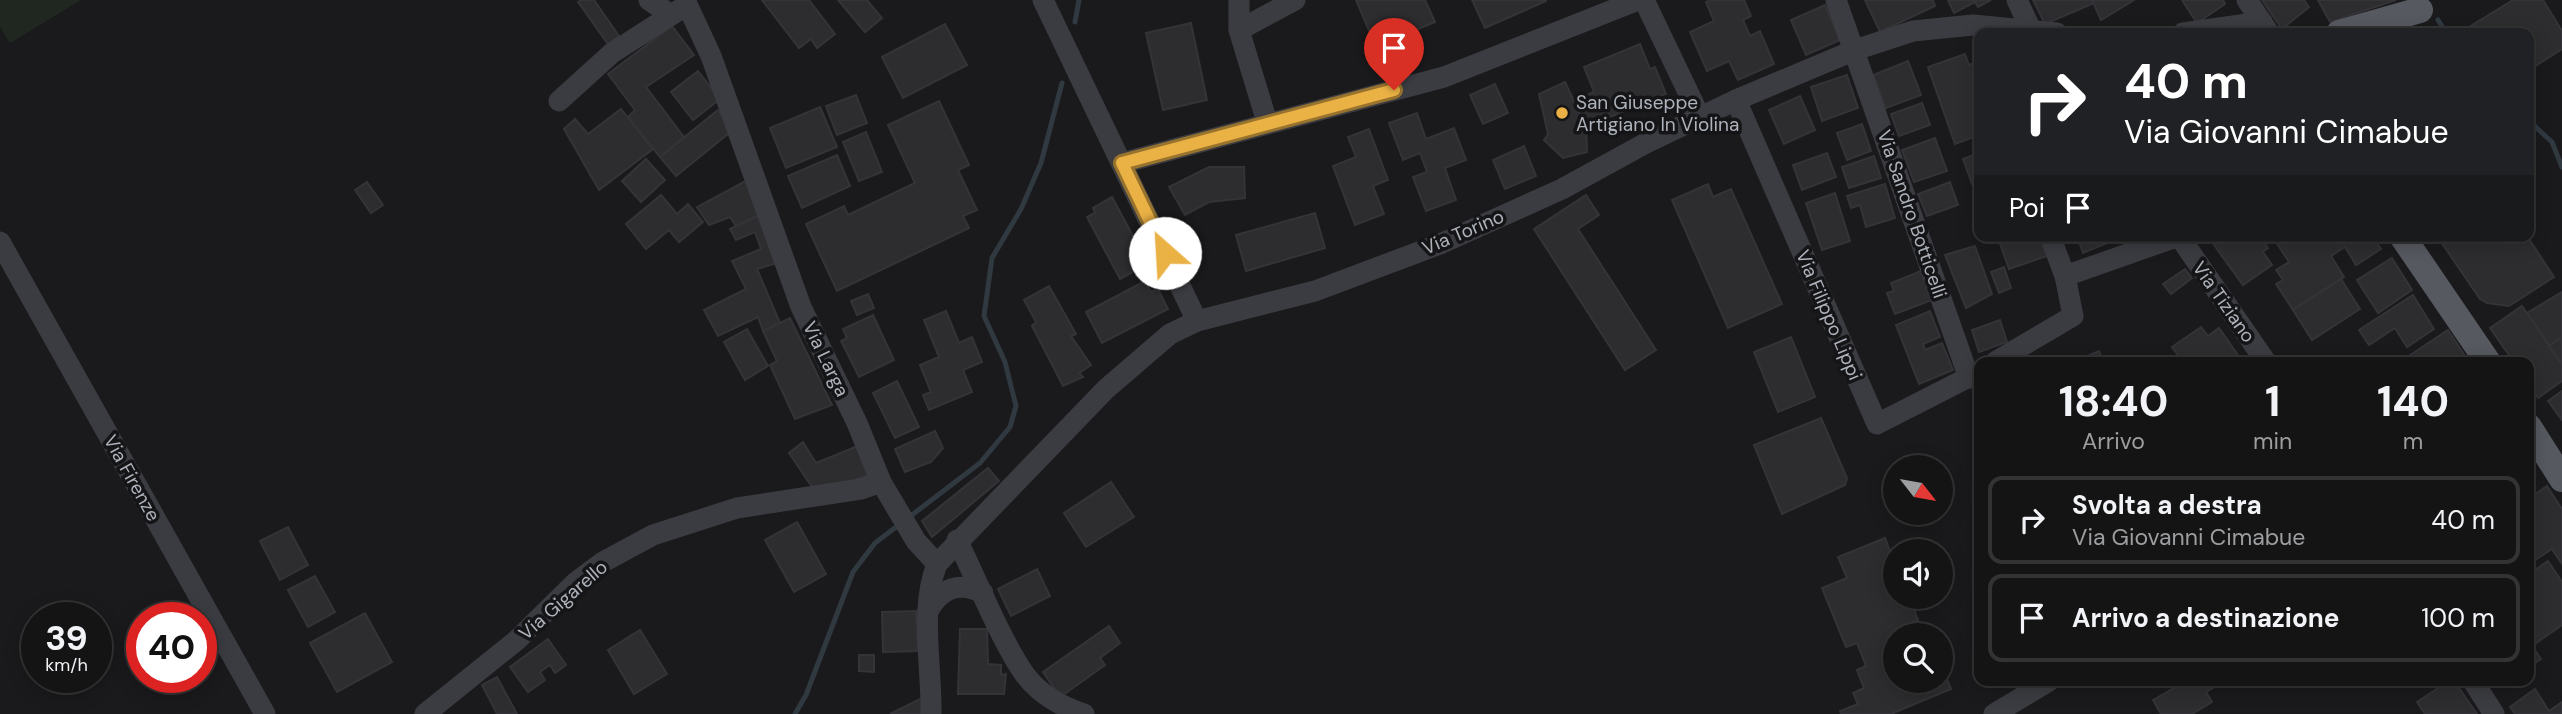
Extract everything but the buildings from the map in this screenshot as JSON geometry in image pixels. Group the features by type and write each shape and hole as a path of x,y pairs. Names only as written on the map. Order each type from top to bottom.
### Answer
{"main road":[{"path":"2355,28 2430,5"},
{"path":"2393,28 2430,5"},
{"path":"2406,242 2484,357"},
{"path":"2534,435 2562,479"}],"street":[{"path":"649,0 681,7"},
{"path":"1043,0 1197,321"},
{"path":"1239,0 1239,30 1268,122"},
{"path":"1239,30 1295,0"},
{"path":"1122,163 1444,77 1638,0"},
{"path":"1644,0 1700,117"},
{"name":"Via Sandro Botticelli","path":"1836,0 1974,375"},
{"path":"2017,0 2030,28"},
{"path":"2247,0 2265,28"},
{"path":"559,101 612,53 681,7"},
{"name":"Via Larga","path":"681,7 711,56 801,307 857,424 881,482 914,536 937,564"},
{"name":"Via Torino","path":"937,564 957,540 1106,389 1170,334 1197,321 1315,291 1440,244 1562,189 1736,100 1855,50 1913,31 1974,34"},
{"name":"Via Filippo Lippi","path":"1736,100 1877,424 1974,375"},
{"name":"Via Firenze","path":"0,242 265,714"},
{"path":"2003,357 2073,316 2065,276 2052,242"},
{"name":"Via Tiziano","path":"2065,276 2162,242"},
{"name":"Via Tiziano","path":"2183,242 2263,357"},
{"name":"Via Gigarello","path":"425,714 517,640 584,576 603,562 653,535 737,508 861,489 881,482"},
{"path":"957,540 1023,672 1044,694 1063,707 1084,714"},
{"path":"931,714 928,611 930,582 937,564"},
{"path":"928,611 936,598 957,586 970,586 984,593"},
{"path":"1994,714 2041,686"},
{"path":"2476,686 2494,714"}],"shaded area":[{"path":"0,0 81,0 10,43 0,27"}],"waterway":[{"path":"1075,22 1079,0"},
{"path":"2438,20 2443,28"},
{"path":"908,518 980,463 1010,427 1016,406 1005,362 984,316 992,258 1021,209 1041,163 1062,83"},
{"path":"2534,126 2552,142 2562,167"},
{"path":"795,714 806,695 853,572 875,543 900,524"}],"place":[{"name":"San Giuseppe Artigiano In Violina","path":"1562,113"}],"route":[{"path":"1165,253 1122,163 1394,90"}]}
